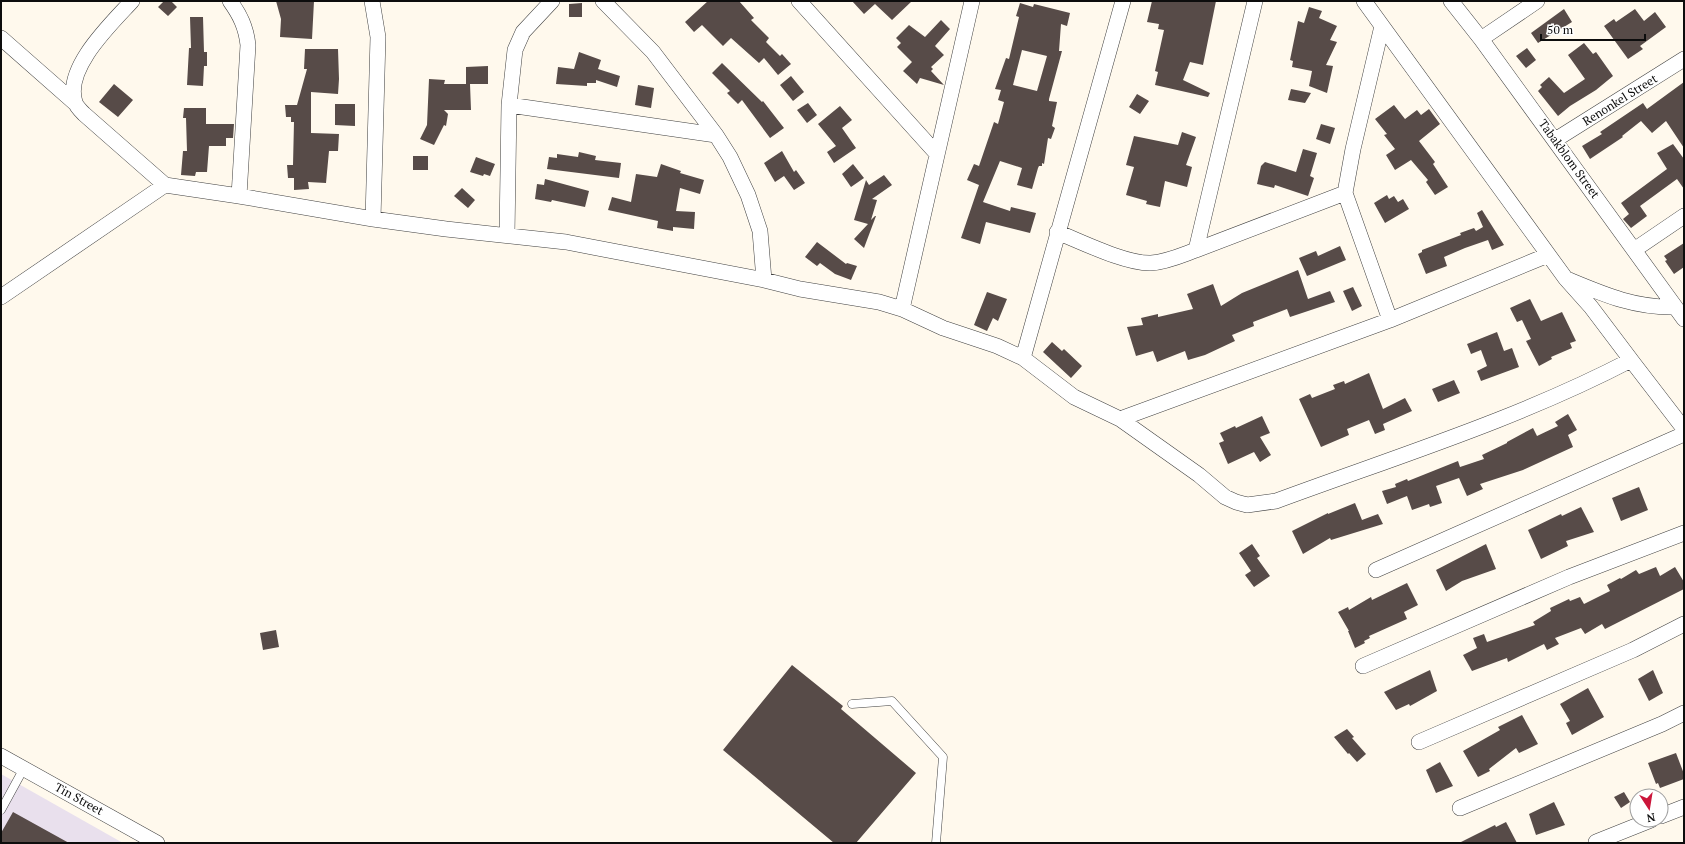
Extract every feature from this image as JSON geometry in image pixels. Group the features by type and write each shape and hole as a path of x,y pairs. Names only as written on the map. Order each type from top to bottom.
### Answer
{"street":[{"path":"75,103 73,93 74,80 85,57 106,29 132,1"},
{"path":"230,1 240,16 246,30 248,45 239,196"},
{"path":"372,1 378,37 373,219"},
{"path":"507,235 509,105 515,50 517,42 523,32 552,1"},
{"path":"603,1 653,52 716,135 730,157 748,194 760,231 764,280"},
{"path":"799,1 937,154"},
{"path":"902,309 972,1"},
{"path":"1023,358 1057,232 1123,1"},
{"path":"1196,250 1255,1"},
{"path":"1364,1 1548,255 1684,429"},
{"name":"Tabakblom Street","path":"1451,1 1481,39 1555,140 1679,313"},
{"path":"1481,39 1538,1"},
{"path":"1382,26 1345,193 1390,320"},
{"path":"1,38 165,185 373,219 566,242 764,280 800,289 879,302 921,316 943,328 997,346 1023,358 1064,390 1120,419 1199,475 1225,496 1236,502 1247,505 1276,501 1511,415 1589,382 1631,360"},
{"name":"Renonkel Street","path":"1555,140 1684,59"},
{"path":"509,105 716,135"},
{"path":"1,297 165,185"},
{"path":"1057,232 1128,260 1141,262 1161,261 1196,250 1345,193"},
{"path":"1634,250 1684,216"},
{"path":"1120,419 1390,320 1548,255"},
{"path":"1566,279 1631,303 1679,313"},
{"path":"1376,570 1684,434"},
{"path":"1363,666 1569,577 1684,533"},
{"path":"1419,742 1633,650 1684,624"},
{"path":"1460,808 1662,724 1684,713"},
{"name":"Tin Street","path":"1,756 157,843"},
{"path":"1669,813 1684,807"},
{"path":"1596,842 1631,828"}],"lane":[{"path":"852,704 892,701 942,758 936,843"},
{"path":"1,810 24,768"}],"shaded area":[{"path":"1,774 123,843 1,843"}],"building":[{"path":"164,1 171,1 177,7 168,16 158,7"},
{"path":"276,1 314,1 312,39 280,37 281,19"},
{"path":"708,1 739,1 754,18 751,20 769,38 766,42 780,56 782,54 791,64 778,75 764,58 759,63 731,38 723,46 702,25 694,32 685,22"},
{"path":"852,1 912,1 892,20 875,4 864,14"},
{"path":"1152,1 1216,1 1203,65 1190,62 1183,80 1210,93 1208,97 1155,85 1158,72 1155,71 1164,30 1158,29 1159,24 1147,22"},
{"path":"582,3 582,17 569,17 569,4"},
{"path":"1020,3 1033,7 1034,4 1070,13 1067,26 1061,24 1059,51 1062,51 1049,99 1049,101 1057,102 1052,126 1055,128 1051,139 1048,138 1044,164 1042,163 1042,166 1039,166 1038,168 1032,189 1017,185 1022,168 1000,161 983,202 1010,211 1011,207 1036,213 1030,233 986,222 980,244 961,238 979,185 967,180 974,164 979,166 994,122 998,124 1004,102 998,100 1001,90 995,89 1006,58 1009,59 1019,17 1016,16","holes":["1022,50 1047,56 1037,91 1013,85"]},
{"path":"1309,7 1322,11 1319,18 1337,26 1330,40 1337,42 1326,65 1333,66 1327,93 1309,86 1312,71 1292,67 1293,61 1290,60 1298,21 1304,23"},
{"path":"1564,9 1572,22 1538,43 1531,33"},
{"path":"1635,9 1644,21 1655,12 1666,27 1640,46 1643,49 1628,59 1604,26 1614,19 1616,22"},
{"path":"190,17 203,17 204,52 207,52 207,66 204,66 203,86 187,85 189,48 191,48"},
{"path":"941,20 950,29 935,46 944,55 931,67 933,69 931,71 944,85 920,78 917,84 903,71 912,62 897,47 901,43 896,38 909,25 925,37"},
{"path":"1584,43 1593,54 1596,52 1613,76 1596,90 1570,106 1558,116 1538,91 1542,87 1540,85 1549,77 1564,93 1585,79 1568,55"},
{"path":"1527,48 1536,60 1526,68 1516,56"},
{"path":"305,49 338,49 338,94 311,92 311,133 339,134 338,151 329,151 326,183 308,182 309,189 294,190 294,178 288,178 287,165 293,165 294,122 291,122 291,117 286,117 285,105 297,105 307,69 304,69"},
{"path":"579,52 601,60 598,69 620,76 617,87 596,80 596,83 587,83 587,86 556,84 558,67 574,69"},
{"path":"722,63 762,102 763,101 784,128 770,138 742,100 738,104 727,93 730,91 712,73"},
{"path":"488,66 488,84 470,84 471,110 444,110 448,114 446,126 444,125 434,145 420,139 427,125 429,79 445,80 444,84 466,84 466,67"},
{"path":"791,76 804,92 793,101 780,85"},
{"path":"1684,82 1684,148 1666,121 1652,133 1641,121 1622,136 1623,137 1590,159 1582,146 1602,134 1600,132 1643,103 1647,109"},
{"path":"114,84 133,100 118,117 99,102"},
{"path":"638,85 654,88 651,108 635,105"},
{"path":"1291,89 1311,93 1305,103 1288,100"},
{"path":"1137,94 1149,101 1140,114 1129,107"},
{"path":"808,103 817,115 807,123 797,110"},
{"path":"335,104 355,104 355,126 335,125"},
{"path":"1394,105 1405,119 1417,110 1421,115 1429,109 1440,124 1419,141 1435,162 1433,164 1448,187 1435,195 1426,182 1428,180 1411,160 1395,170 1386,155 1395,149 1384,135 1387,134 1375,119"},
{"path":"840,106 852,120 842,128 856,148 834,163 827,152 836,146 818,124"},
{"path":"184,108 206,108 206,124 234,124 233,138 226,138 226,146 209,146 207,172 196,172 195,176 181,175 183,151 187,151 186,118 183,118"},
{"path":"1321,124 1335,128 1330,144 1316,139"},
{"path":"1182,132 1196,137 1186,165 1192,167 1187,187 1165,181 1160,207 1146,204 1147,201 1126,195 1134,167 1126,165 1134,136 1178,145"},
{"path":"1673,144 1684,159 1684,189 1677,179 1640,206 1647,216 1631,228 1623,219 1629,214 1621,203 1667,169 1657,153"},
{"path":"1303,149 1317,153 1310,176 1314,178 1308,196 1275,185 1274,188 1257,184 1261,166 1265,162 1296,172"},
{"path":"782,151 794,172 796,170 805,183 794,190 784,176 775,182 764,163"},
{"path":"579,152 596,156 595,160 621,163 619,178 547,169 549,157 557,158 557,154 578,157"},
{"path":"413,156 428,156 428,170 413,170"},
{"path":"476,157 495,164 490,176 484,174 483,176 470,172"},
{"path":"661,164 681,171 680,173 704,180 700,194 680,188 676,211 695,212 694,229 673,227 673,231 657,228 658,221 608,210 612,197 631,202 636,174 657,177"},
{"path":"853,164 864,178 851,187 842,174"},
{"path":"884,175 892,185 872,199 877,200 871,220 876,216 864,248 854,239 868,224 854,220 866,180 869,185"},
{"path":"545,179 589,191 585,207 552,200 551,202 535,199 537,184 544,185"},
{"path":"462,188 475,200 468,208 454,196"},
{"path":"1387,195 1389,199 1394,196 1398,202 1403,199 1409,209 1385,223 1374,203"},
{"path":"1482,210 1504,245 1492,250 1488,240 1465,248 1444,257 1447,266 1426,274 1418,254 1422,252 1422,250 1461,235 1460,233 1474,228 1476,231 1483,227 1477,213"},
{"path":"817,242 846,264 857,266 851,280 835,274 820,263 817,266 805,257"},
{"path":"1684,243 1684,267 1674,274 1665,261 1667,260 1664,256"},
{"path":"1340,246 1346,260 1307,276 1299,258 1316,251 1318,256"},
{"path":"1298,270 1308,299 1330,291 1335,302 1290,317 1287,309 1253,322 1254,326 1232,335 1235,341 1205,355 1188,360 1185,351 1157,362 1153,351 1136,356 1127,327 1143,325 1141,318 1158,314 1158,317 1193,309 1187,294 1213,284 1221,306 1242,293"},
{"path":"1353,287 1362,306 1352,311 1343,291"},
{"path":"987,292 1007,299 998,321 993,318 987,331 974,325"},
{"path":"1530,299 1541,321 1562,312 1576,341 1570,343 1572,348 1551,357 1552,359 1539,366 1526,341 1531,339 1522,320 1517,322 1510,308"},
{"path":"1497,332 1504,351 1512,348 1519,367 1481,381 1477,371 1487,366 1481,350 1471,354 1467,344"},
{"path":"1052,342 1062,351 1064,349 1082,366 1071,378 1043,352"},
{"path":"1369,373 1383,409 1405,398 1412,411 1383,424 1385,430 1375,434 1369,420 1347,429 1349,435 1321,447 1299,399 1310,394 1312,398 1335,389 1333,385 1344,381 1345,384"},
{"path":"1454,380 1460,393 1438,402 1432,389"},
{"path":"1568,414 1577,430 1568,435 1573,447 1523,470 1480,484 1483,489 1467,496 1459,478 1436,486 1442,503 1430,507 1429,504 1412,510 1407,496 1387,504 1382,491 1396,487 1395,484 1407,479 1408,481 1458,461 1460,467 1484,459 1482,455 1533,428 1537,436 1558,426 1555,422"},
{"path":"1262,416 1270,433 1260,437 1271,455 1260,462 1254,452 1228,464 1219,443 1224,441 1220,433 1235,426 1236,428"},
{"path":"1639,487 1648,510 1621,521 1612,498"},
{"path":"1355,503 1362,520 1378,514 1383,524 1331,540 1330,538 1303,554 1292,531 1328,513"},
{"path":"1581,507 1594,532 1566,541 1568,546 1541,559 1528,530 1561,514 1562,516"},
{"path":"1252,544 1260,556 1257,558 1270,576 1254,587 1245,575 1251,571 1239,553"},
{"path":"1486,544 1496,569 1462,581 1446,591 1436,570"},
{"path":"1656,567 1660,576 1675,567 1684,582 1684,589 1605,629 1602,624 1585,634 1581,628 1555,638 1559,644 1547,650 1544,644 1508,662 1507,658 1472,671 1463,655 1477,648 1473,638 1484,634 1487,642 1535,625 1533,622 1551,611 1550,608 1569,599 1570,601 1580,597 1584,604 1610,591 1607,585 1620,578 1621,579 1636,570 1639,574"},
{"path":"1407,583 1418,605 1404,612 1407,619 1369,636 1370,638 1364,641 1365,643 1355,648 1349,631 1338,612 1348,607 1349,610 1371,597 1372,600"},
{"path":"276,630 279,647 263,650 260,633"},
{"path":"792,665 843,706 841,709 916,773 856,843 834,843 723,750"},
{"path":"1430,670 1437,691 1410,706 1409,704 1396,710 1384,692"},
{"path":"1653,670 1663,693 1649,701 1638,679"},
{"path":"1588,688 1604,717 1572,735 1566,723 1570,721 1560,704"},
{"path":"1522,715 1538,744 1519,753 1516,748 1489,769 1490,771 1478,777 1463,751 1500,730 1498,727"},
{"path":"1347,729 1354,737 1352,738 1366,754 1357,762 1349,753 1348,754 1334,737"},
{"path":"1676,753 1684,774 1684,779 1660,788 1658,783 1656,784 1648,763"},
{"path":"1440,762 1453,786 1436,793 1426,770"},
{"path":"1624,792 1629,803 1621,808 1614,797"},
{"path":"1554,802 1565,825 1536,835 1529,814"},
{"path":"13,812 69,843 1,843 1,833"},
{"path":"1506,822 1517,843 1459,843 1495,825 1496,827"}]}
